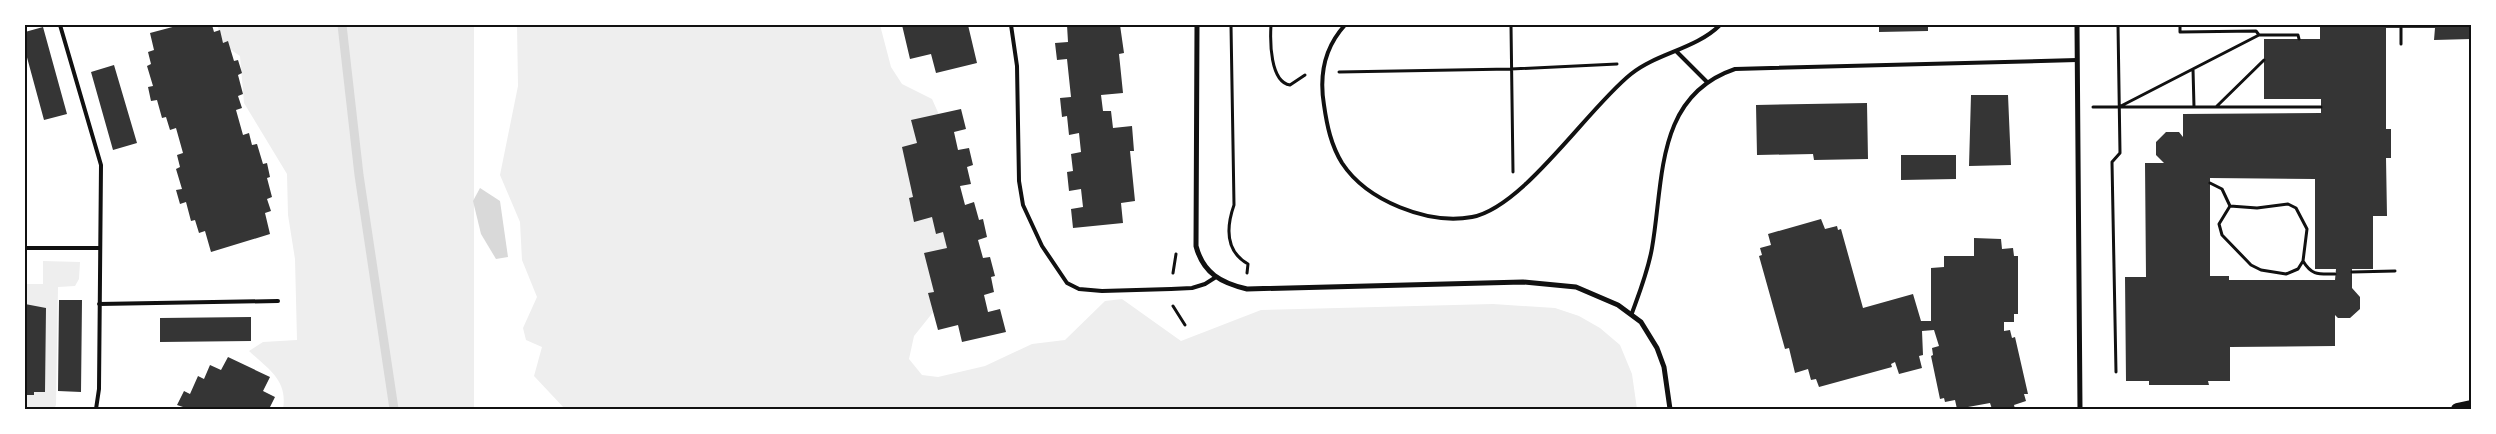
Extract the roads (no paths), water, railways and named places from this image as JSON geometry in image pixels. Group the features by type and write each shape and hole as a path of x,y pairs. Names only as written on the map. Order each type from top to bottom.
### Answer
{"main road":[{"path":"2457,409 2471,406"}],"street":[{"path":"1198,25 1196,246 1203,264 1216,277 1228,284 1247,289 1523,282 1576,287 1612,302 1632,313 1644,326 1658,348 1666,377 1670,409"},
{"path":"2077,25 2080,409"}],"lane":[{"path":"60,25 101,165 99,389 96,409"},
{"path":"1011,25 1017,66 1019,181 1023,205 1042,246 1067,283 1079,289 1102,291 1171,289 1192,288 1205,284 1216,277"},
{"path":"1346,25 1338,33 1327,55 1322,72 1322,89 1331,140 1342,163 1359,181 1404,210 1444,218 1473,217 1497,206 1514,193 1570,138 1613,89 1633,72 1676,51 1720,25"},
{"path":"1676,51 1707,82"},
{"path":"1632,313 1647,274 1664,159 1672,128 1683,106 1715,76 1735,69 2077,60"},
{"path":"25,248 100,248"},
{"path":"99,304 278,301"}],"waterway":[{"path":"342,25 359,175 394,409"}]}
